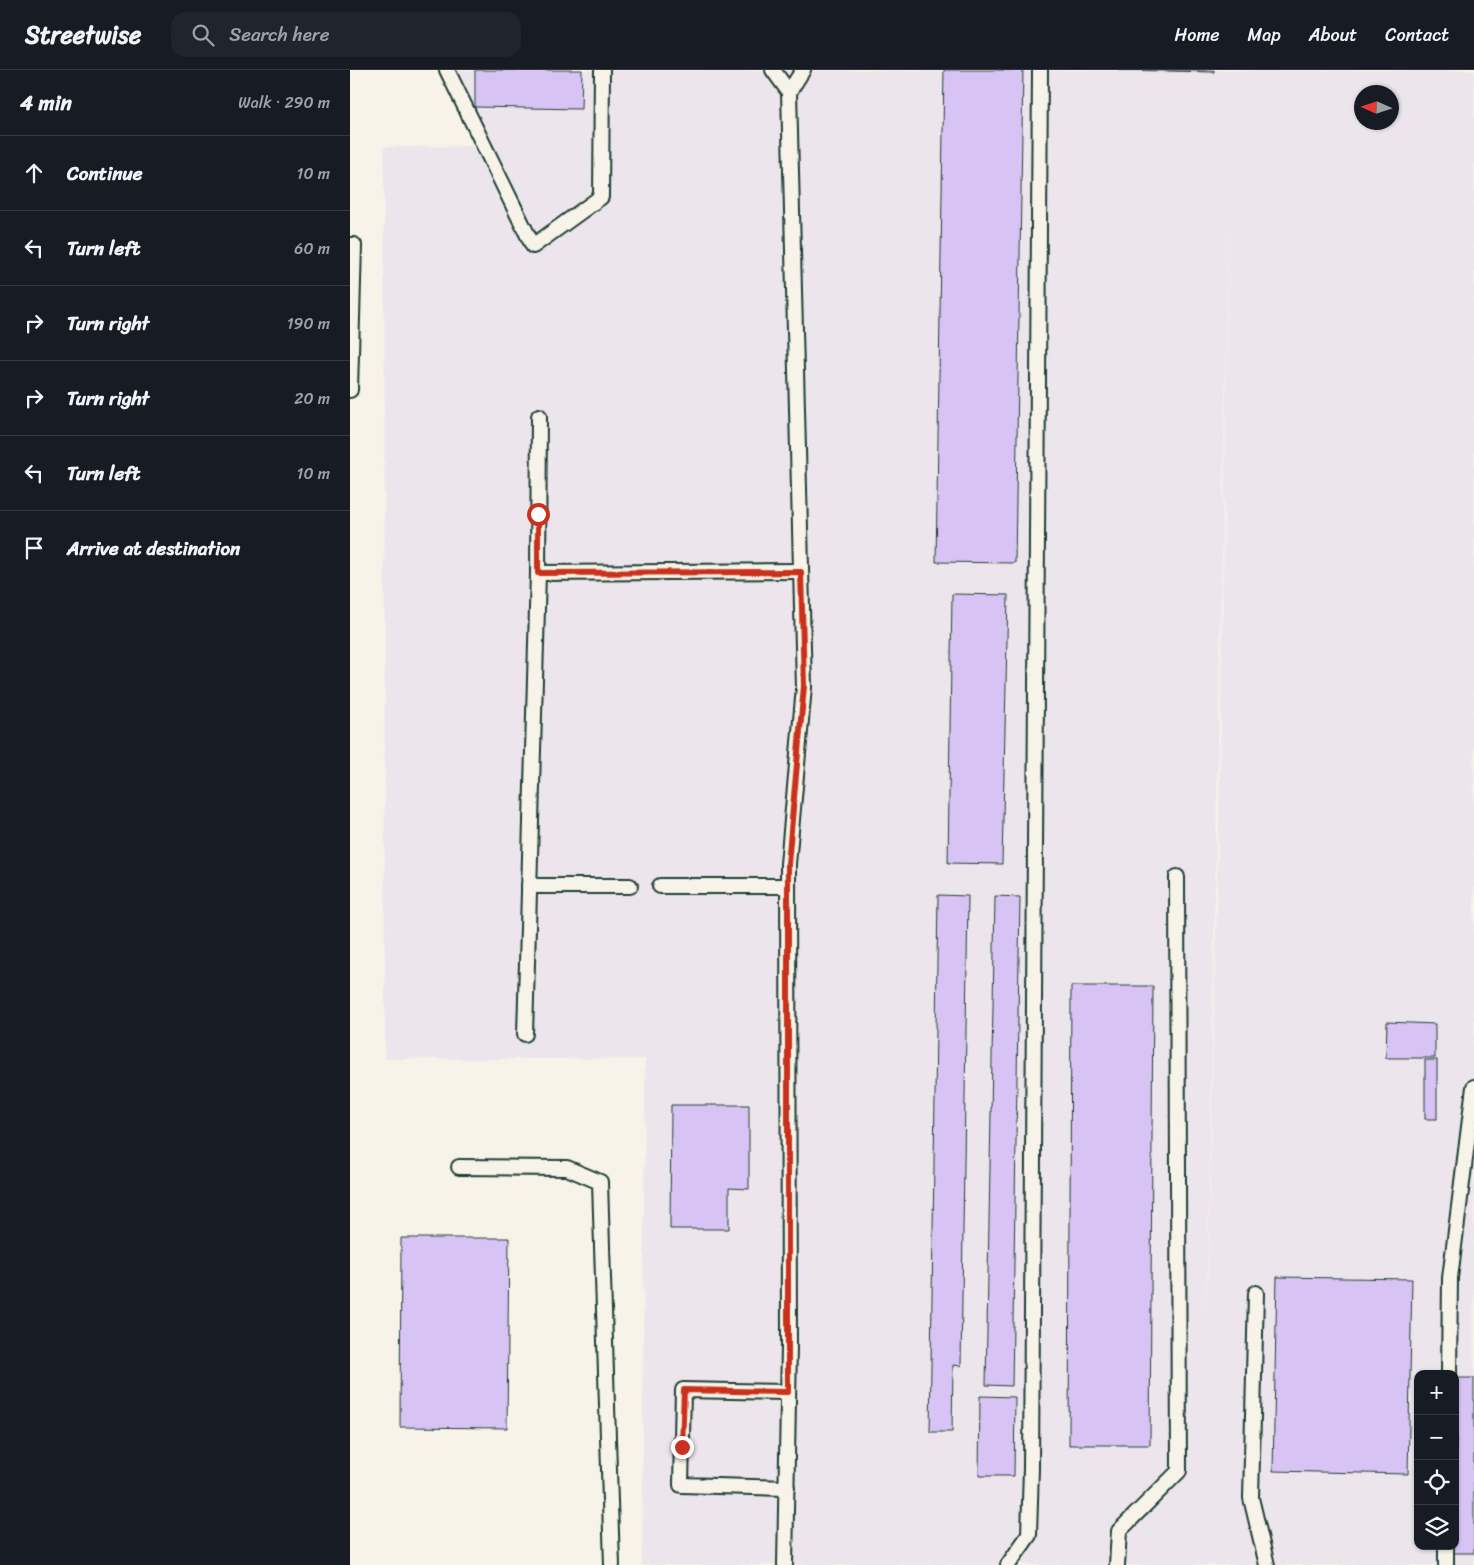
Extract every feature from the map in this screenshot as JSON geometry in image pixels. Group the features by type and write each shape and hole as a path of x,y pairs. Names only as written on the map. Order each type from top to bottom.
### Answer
{"lane":[{"path":"447,70 533,246 601,197 602,70"},
{"path":"773,70 789,92"},
{"path":"785,1565 788,1392 788,864 804,686 789,92 803,70"},
{"path":"1008,1565 1029,1535 1031,1468 1040,70"},
{"path":"350,245 354,245 350,390"},
{"path":"525,1034 538,573 539,416"},
{"path":"538,573 801,572"},
{"path":"1117,1565 1119,1531 1179,1471 1177,877"},
{"path":"529,886 630,886"},
{"path":"660,886 788,886"},
{"path":"1449,1370 1450,1278 1474,1086"},
{"path":"459,1168 567,1168 600,1182 612,1565"},
{"path":"1256,1293 1251,1498 1267,1565"},
{"path":"787,1488 681,1485 684,1390 788,1392"},
{"path":"1446,1550 1446,1565"}],"shaded area":[{"path":"439,70 1474,70 1474,1565 642,1565 645,1059 385,1059 384,147 476,146","holes":["1229,199 1220,765 1206,1344"]}],"building":[{"path":"475,70 582,70 581,109 475,107"},
{"path":"944,70 1023,70 1015,563 936,562"},
{"path":"1118,70 1214,70 1214,72"},
{"path":"952,594 1008,595 1002,864 948,863"},
{"path":"938,895 968,896 961,1366 953,1365 952,1432 930,1432"},
{"path":"995,896 1020,897 1012,1386 986,1385"},
{"path":"1071,986 1153,986 1150,1445 1069,1445"},
{"path":"1387,1022 1435,1024 1435,1058 1386,1058"},
{"path":"1425,1060 1437,1060 1437,1119 1425,1119"},
{"path":"671,1105 749,1105 749,1189 729,1188 729,1229 670,1229"},
{"path":"401,1238 509,1238 507,1428 400,1427"},
{"path":"1277,1277 1412,1279 1408,1474 1273,1471"},
{"path":"1459,1378 1474,1378 1474,1553 1454,1553 1454,1550 1459,1550"},
{"path":"980,1396 1015,1397 1014,1476 979,1476"}],"route":[{"path":"538,514 538,573 801,572 804,686 788,864 788,1392 684,1390 682,1447"}]}
